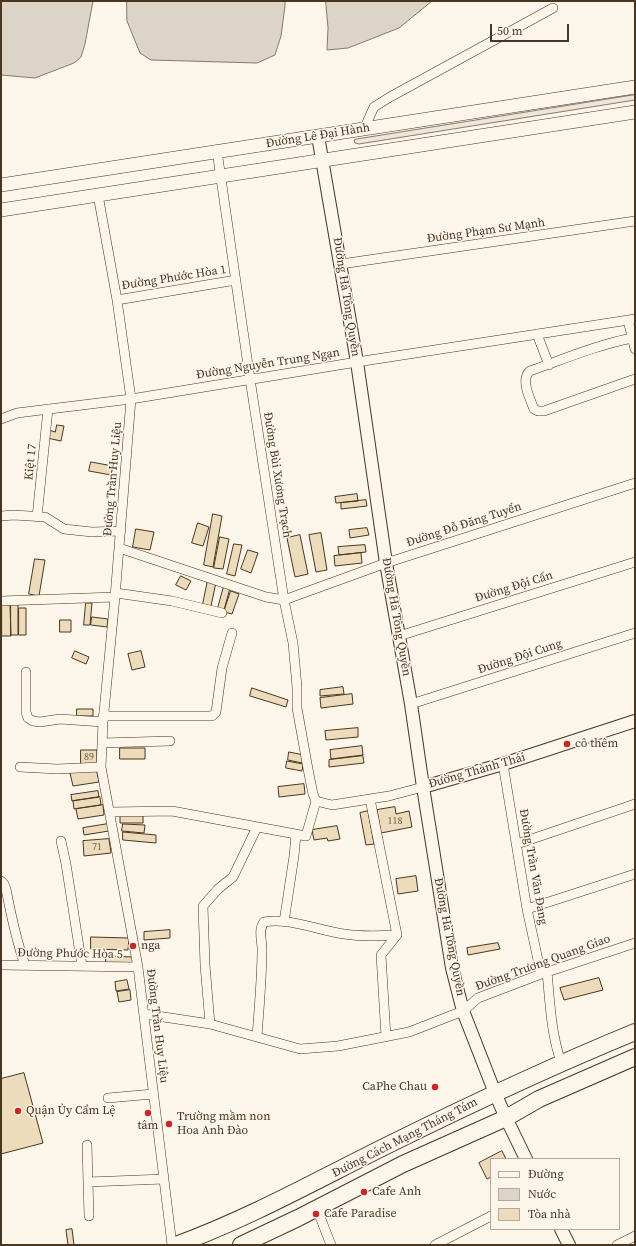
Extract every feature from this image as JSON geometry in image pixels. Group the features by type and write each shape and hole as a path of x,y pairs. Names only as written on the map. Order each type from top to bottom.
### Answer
{"highway":[{"name":"Đường Cách Mạng Tháng Tám","path":"176,1245 230,1223 306,1188 388,1145 561,1062 635,1032"},
{"name":"Đường Cách Mạng Tháng Tám","path":"241,1245 317,1209 403,1164 506,1118 539,1099 635,1057"}],"main road":[{"name":"Đường Lê Đại Hành","path":"1,185 635,87"},
{"name":"Đường Lê Đại Hành","path":"1,210 635,112"}],"street":[{"path":"364,129 374,107 553,8"},
{"name":"Đường Hà Tông Quyền","path":"318,136 357,362 386,563 411,704 452,968 463,1011 495,1093 526,1158"},
{"name":"Đường Bùi Xương Trạch","path":"217,152 284,600 293,643 297,687 297,708 313,794 316,801"},
{"name":"Đường Trần Huy Liệu","path":"98,195 117,300 132,399 116,595 103,719 101,766 138,967 172,1245"},
{"name":"Đường Phạm Sư Mạnh","path":"341,264 635,221"},
{"name":"Đường Phước Hòa 1","path":"117,300 236,280"},
{"path":"631,319 632,338 635,349"},
{"name":"Đường Nguyễn Trung Ngạn","path":"1,419 17,413 132,399 631,319"},
{"path":"537,334 549,365"},
{"path":"632,338 600,345 530,371 525,377 534,409 538,411 544,411 635,379"},
{"name":"Kiệt 17","path":"37,517 48,409"},
{"name":"Đường Đỗ Đăng Tuyển","path":"284,600 386,563 635,483"},
{"path":"1,516 45,517 64,528 92,532 121,531"},
{"path":"119,548 266,597 284,600"},
{"name":"Đường Đội Cấn","path":"399,636 635,562"},
{"path":"1,601 116,595 172,601 222,612"},
{"path":"26,672 26,704 28,718 33,722 60,719 212,716 215,715 216,712 222,668 232,633"},
{"name":"Đường Đội Cung","path":"411,704 635,633"},
{"name":"Đường Thành Thái","path":"316,801 332,805 389,796 503,764 635,720"},
{"path":"102,743 170,741"},
{"name":"Đường Trần Văn Đang","path":"503,764 527,909 544,973 555,1045 561,1062"},
{"path":"20,767 57,769 101,766"},
{"path":"370,799 397,935 381,955 386,1037"},
{"path":"110,812 172,811 306,836 316,801"},
{"path":"517,844 635,804"},
{"path":"210,1024 205,965 203,906 218,889 234,877 256,827"},
{"path":"284,922 296,835"},
{"path":"61,841 82,966"},
{"path":"527,909 635,874"},
{"path":"1,881 6,889 18,946 25,965"},
{"path":"258,1037 262,948 260,931 264,922 284,922 357,936 397,935"},
{"name":"Đường Trương Quang Giao","path":"144,1014 210,1024 300,1049 338,1046 409,1032 463,1011 478,998 544,973 635,943"},
{"name":"Đường Phước Hòa 5","path":"1,965 138,967"},
{"path":"108,1098 153,1094"},
{"path":"87,1146 89,1216"},
{"path":"88,1182 164,1179"},
{"path":"317,1209 331,1245"},
{"path":"435,1245 490,1217"},
{"path":"562,1230 569,1245"},
{"path":"617,1245 635,1236"}],"shaded area":[{"path":"635,95 635,100 359,144 355,143 354,140 357,139"}],"water":[{"path":"1,1 93,1 81,57 74,63 35,78 1,75"},
{"path":"127,1 285,1 285,6 281,36 275,55 257,63 151,60 140,53 127,21"},
{"path":"326,1 432,1 399,28 348,48 327,50 328,28"}],"building":[{"path":"57,425 64,426 61,441 47,438 49,430 55,432"},
{"path":"91,462 113,466 111,475 89,471"},
{"path":"357,494 358,501 336,503 335,497"},
{"path":"366,500 367,506 341,509 341,503"},
{"path":"213,514 222,516 213,567 204,565"},
{"path":"198,523 209,527 203,546 192,543"},
{"path":"367,528 369,535 350,538 349,530"},
{"path":"136,529 154,532 150,550 133,547"},
{"path":"321,533 327,570 316,572 309,535"},
{"path":"300,535 308,574 295,577 287,538"},
{"path":"220,537 229,539 223,569 214,568"},
{"path":"234,544 242,545 235,576 227,574"},
{"path":"365,545 366,552 339,555 338,547"},
{"path":"248,550 258,553 251,573 241,569"},
{"path":"361,553 362,563 335,566 334,556"},
{"path":"35,559 45,560 39,596 29,594"},
{"path":"181,576 191,581 186,590 176,585"},
{"path":"208,580 216,582 211,606 203,604"},
{"path":"224,586 230,588 224,610 218,608"},
{"path":"231,591 239,594 232,614 224,612"},
{"path":"11,603 18,603 18,635 11,635"},
{"path":"86,603 92,603 90,625 84,625"},
{"path":"2,605 10,605 11,636 2,636"},
{"path":"19,608 26,608 26,635 19,635"},
{"path":"92,617 108,619 107,627 91,625"},
{"path":"60,620 71,620 71,632 60,632"},
{"path":"75,651 89,657 86,664 72,658"},
{"path":"141,651 145,667 132,670 128,654"},
{"path":"343,687 344,694 320,696 320,690"},
{"path":"252,688 288,700 286,707 250,696"},
{"path":"352,694 353,704 321,708 320,698"},
{"path":"77,709 93,709 93,716 77,716"},
{"path":"358,728 358,737 326,740 325,731"},
{"path":"362,746 363,755 331,759 330,750"},
{"path":"120,748 145,748 145,759 120,759"},
{"path":"81,750 97,750 97,764 81,764"},
{"path":"289,752 304,755 302,763 288,760"},
{"path":"363,756 364,763 329,767 329,760"},
{"path":"287,761 303,764 302,771 286,768"},
{"path":"96,768 99,782 73,786 70,773"},
{"path":"304,784 305,794 279,797 278,787"},
{"path":"98,791 99,797 72,801 71,795"},
{"path":"100,797 101,805 74,809 73,801"},
{"path":"103,805 104,815 78,819 76,809"},
{"path":"395,807 396,814 409,811 412,827 381,833 377,810"},
{"path":"368,811 374,844 366,845 360,813"},
{"path":"143,815 143,823 120,823 120,816"},
{"path":"108,824 109,831 84,835 83,828"},
{"path":"123,824 145,825 144,833 122,831"},
{"path":"337,826 340,839 328,841 327,838 314,840 312,830"},
{"path":"123,832 156,835 156,843 123,840"},
{"path":"109,839 111,853 84,856 83,841"},
{"path":"416,876 418,891 398,894 396,879"},
{"path":"170,930 170,938 144,940 144,932"},
{"path":"91,937 129,938 128,950 91,949"},
{"path":"498,943 500,949 468,955 467,948"},
{"path":"106,956 133,957 133,966 106,965"},
{"path":"599,978 603,990 564,1000 560,988"},
{"path":"127,980 129,989 116,991 115,982"},
{"path":"130,990 131,1000 119,1002 117,992"},
{"name":"Quận Ủy Cẩm Lệ","path":"24,1073 43,1143 1,1154 1,1079"},
{"path":"502,1151 506,1158 490,1158 490,1178 487,1179 479,1163"},
{"path":"72,1229 74,1245 68,1245 66,1230"}],"place":[{"name":"cô thêm","path":"567,744"},
{"name":"nga","path":"133,946"},
{"name":"CaPhe Chau","path":"435,1087"},
{"name":"Quận Ủy Cẩm Lệ","path":"18,1111"},
{"name":"tâm","path":"148,1113"},
{"name":"Trường mầm non Hoa Anh Đào","path":"169,1124"},
{"name":"Cafe Anh","path":"364,1192"},
{"name":"Cafe Paradise","path":"316,1214"}]}
